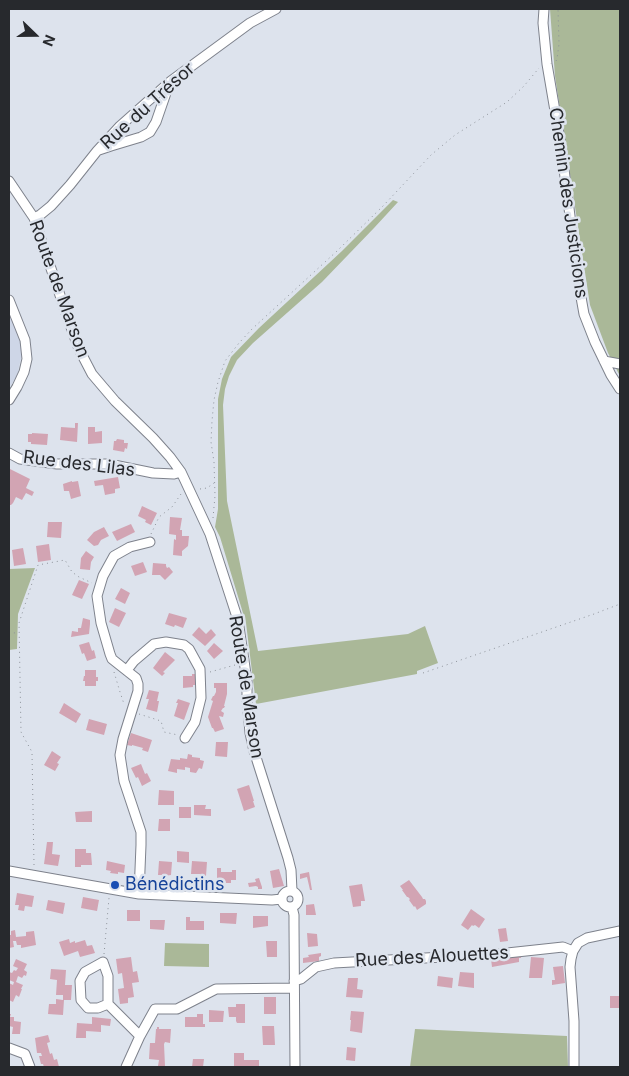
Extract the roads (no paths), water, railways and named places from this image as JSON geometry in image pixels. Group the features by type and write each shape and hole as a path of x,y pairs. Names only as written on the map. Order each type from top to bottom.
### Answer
{"street":[{"name":"Rue du Trésor","path":"34,218 51,206 120,126 172,82 250,23 276,9"},
{"name":"Chemin des Justicions","path":"544,9 543,22 547,64 561,146 584,314 604,361 620,389"},
{"path":"97,152 142,137 150,132 172,82"},
{"name":"Route de Marson","path":"9,181 12,191 34,218 66,316 79,349 92,374 115,401 170,457 181,472 210,534 238,620 245,661 250,733 288,858 291,870 292,891"},
{"path":"9,300 25,340 28,359 18,387 9,400"},
{"path":"604,361 620,364"},
{"name":"Rue des Lilas","path":"9,453 20,459 56,464 109,464 153,473 174,474 181,472"},
{"path":"139,894 140,832 120,763 123,740 138,691 138,684 136,678 112,659 101,623 97,596 103,576 114,556 130,547 150,542"},
{"path":"127,670 134,661 154,644 166,642 184,645 189,648 200,669 202,698 195,722 185,738"},
{"path":"9,872 139,894 282,899"},
{"path":"292,891 298,898 297,904 292,907 285,905 282,899 286,892 292,891"},
{"path":"292,907 294,914 295,1067"},
{"path":"574,1067 574,1021 570,968 573,951 578,943 587,938 620,931"},
{"name":"Rue des Alouettes","path":"294,985 316,967 334,963 498,954 563,947 573,951"},
{"path":"108,1004 98,1008 88,1008 81,1000 80,982 85,972 103,962 108,976 108,1004 140,1036"},
{"path":"126,1067 155,1009 177,1009 216,990 294,985"},
{"path":"9,1048 25,1054 30,1067"}],"place":[{"name":"Bénédictins","path":"115,885"}]}
